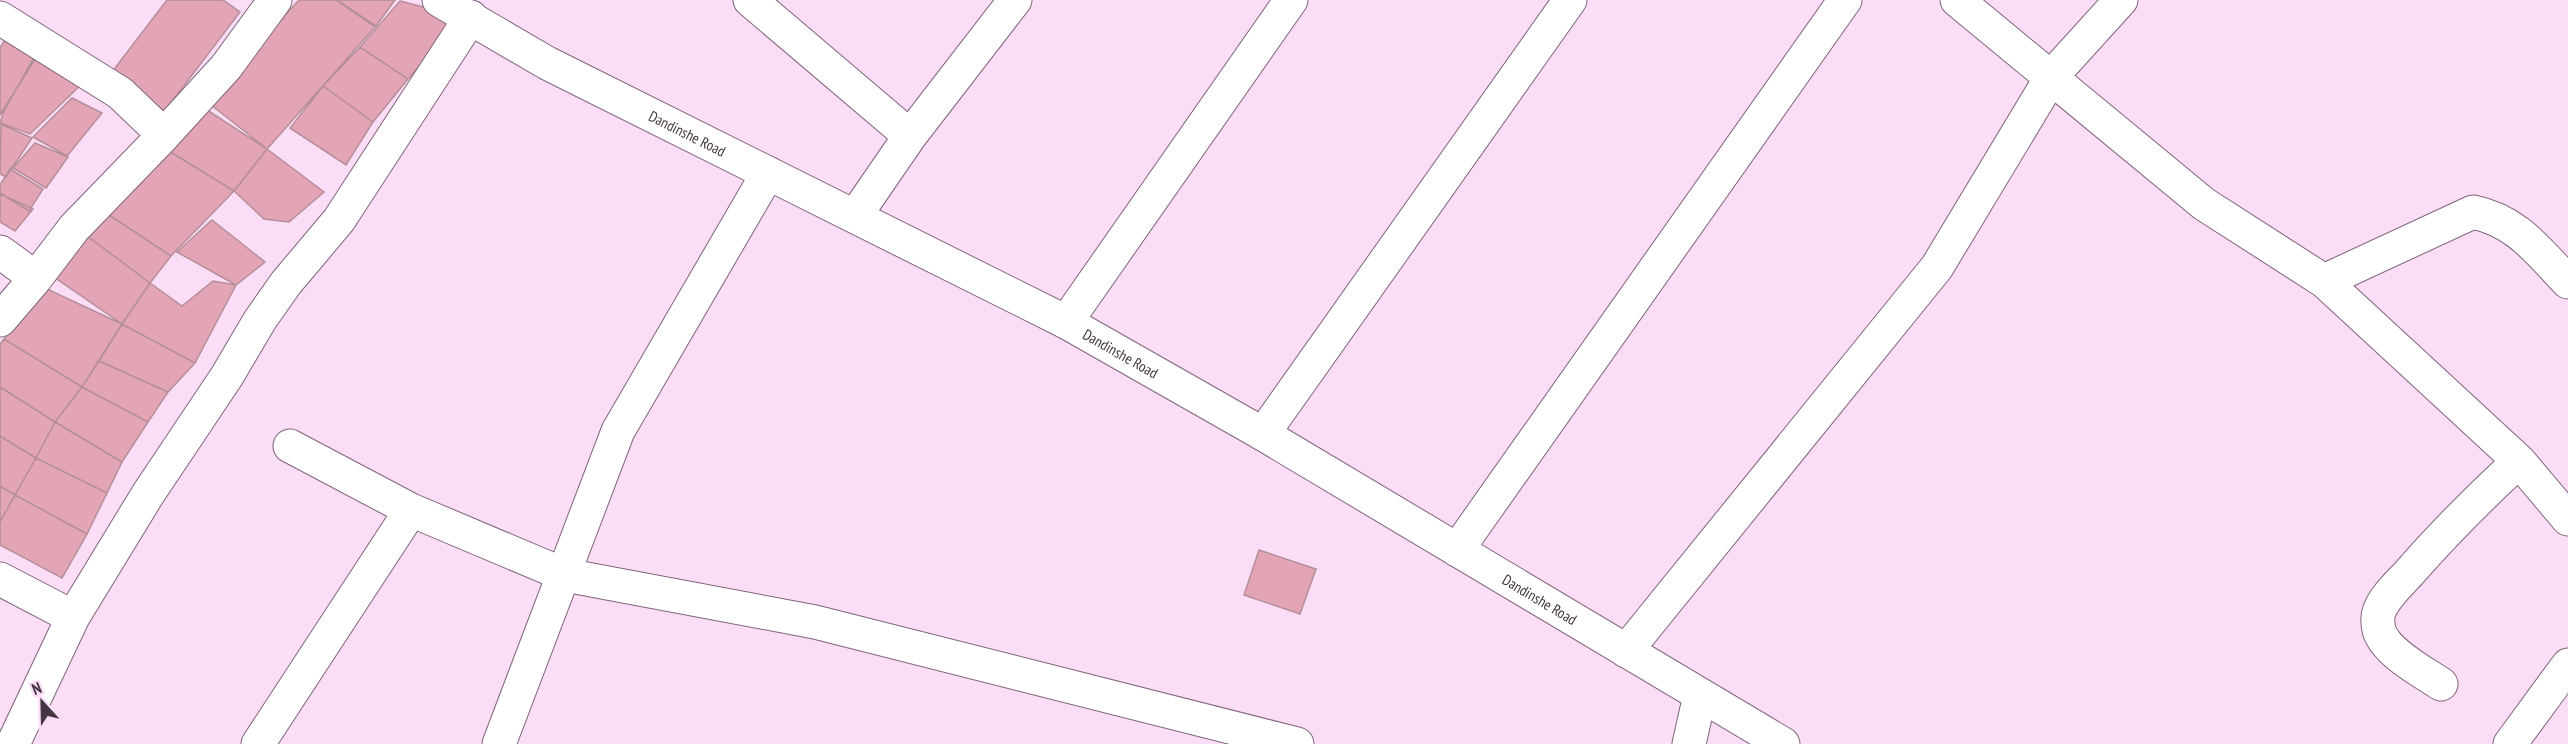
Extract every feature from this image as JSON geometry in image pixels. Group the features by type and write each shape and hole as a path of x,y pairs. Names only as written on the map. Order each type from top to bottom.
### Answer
{"street":[{"path":"0,320 74,228 226,67 275,0"},
{"name":"Dandinshe Road","path":"439,0 547,63 1065,322 1263,434 1783,744"},
{"path":"750,0 910,136"},
{"path":"855,216 910,136 1016,0"},
{"path":"1065,322 1291,0"},
{"path":"1263,434 1570,0"},
{"path":"1457,550 1845,0"},
{"path":"1957,0 2052,76 2204,204 2325,280 2519,461 2568,519"},
{"path":"1626,651 1937,267 2052,76 2121,0"},
{"path":"13,744 73,617 148,494 227,376 260,320 286,283 339,220 471,17"},
{"path":"0,18 120,93 164,135"},
{"path":"499,744 618,431 768,172"},
{"path":"2325,280 2473,212 2490,215 2515,228 2568,282"},
{"path":"0,252 36,278"},
{"path":"290,447 411,510 565,575 815,622 1297,744"},
{"path":"2440,684 2411,665 2385,643 2379,631 2378,614 2387,598 2438,540 2471,505 2519,461"},
{"path":"258,744 411,510"},
{"path":"0,579 73,617"},
{"path":"2510,744 2568,665"},
{"path":"1689,744 1700,695"}],"building":[{"path":"167,0 223,0 240,12 161,116 108,77"},
{"path":"299,0 336,0 375,27 267,149 206,101"},
{"path":"337,0 395,0 376,26"},
{"path":"400,1 462,17 408,79 360,47"},
{"path":"5,40 37,56 0,115 0,48"},
{"path":"360,47 408,79 373,122 323,86"},
{"path":"37,52 85,81 30,134 0,123 3,113"},
{"path":"323,86 373,122 346,165 290,128"},
{"path":"72,98 102,113 67,156 33,137"},
{"path":"207,110 267,149 234,191 169,151"},
{"path":"1,124 32,138 6,177 0,174"},
{"path":"35,143 68,157 46,188 13,168"},
{"path":"267,149 324,192 289,222 264,219 234,191"},
{"path":"169,151 234,191 171,256 109,215"},
{"path":"10,169 43,189 29,211 0,193 0,185"},
{"path":"0,194 33,209 15,231 0,222"},
{"path":"109,215 171,256 150,283 87,236"},
{"path":"212,220 265,262 236,285 177,252"},
{"path":"87,236 150,283 122,324 54,277"},
{"path":"213,281 236,285 195,363 122,324 150,283 182,306"},
{"path":"47,289 122,324 82,387 4,339"},
{"path":"122,324 195,363 168,392 99,361"},
{"path":"4,339 82,387 55,422 0,387 0,344"},
{"path":"99,361 168,392 148,422 82,387"},
{"path":"0,387 55,422 36,458 0,436"},
{"path":"82,387 148,422 122,462 55,422"},
{"path":"55,422 122,462 107,493 36,458"},
{"path":"0,436 36,458 15,495 0,486"},
{"path":"36,458 107,493 87,534 15,495"},
{"path":"0,486 15,495 0,522"},
{"path":"15,495 87,534 62,578 0,545 0,522"},
{"path":"1259,550 1316,569 1300,614 1244,595"}]}
